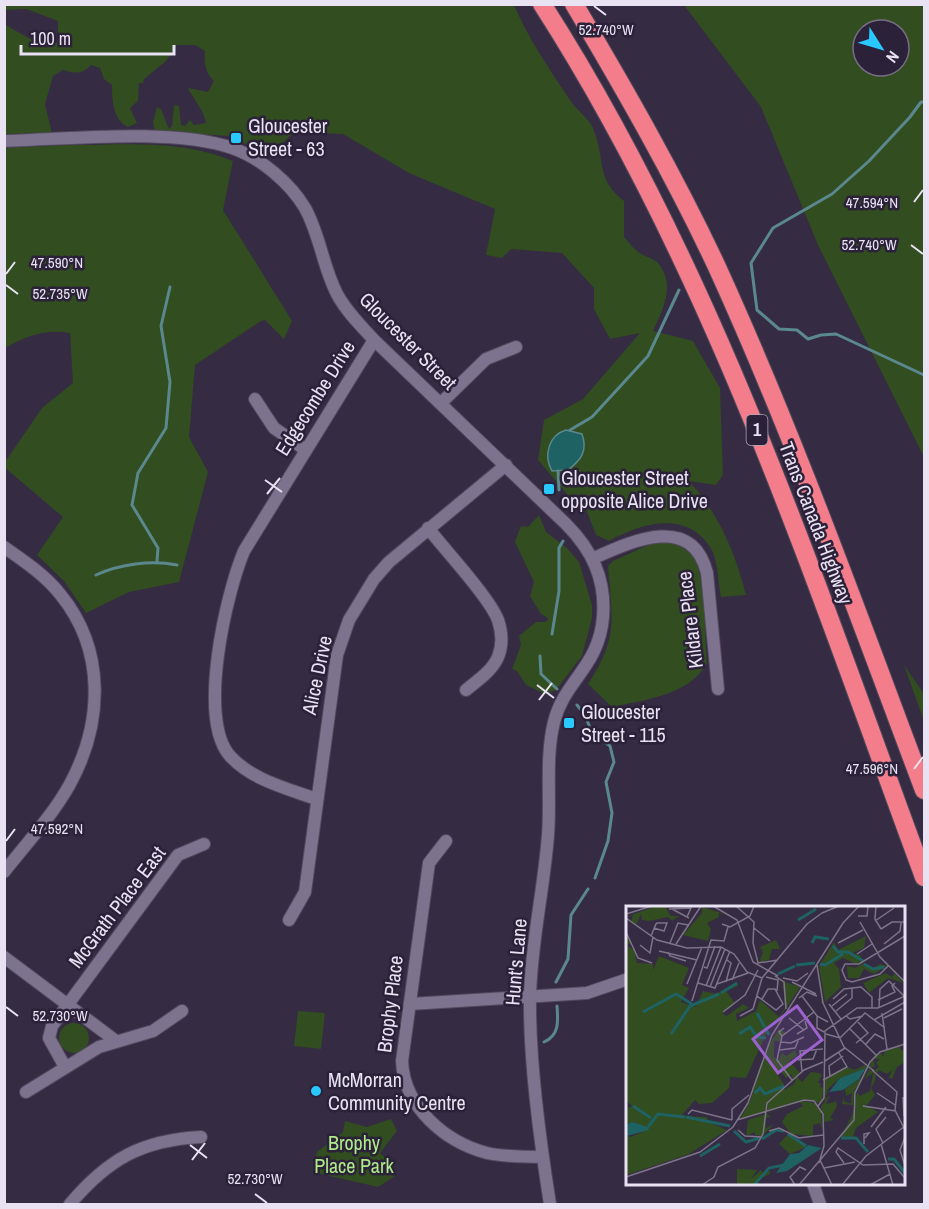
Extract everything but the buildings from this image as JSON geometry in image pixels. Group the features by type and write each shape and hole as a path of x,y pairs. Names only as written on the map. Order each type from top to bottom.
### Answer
{"highway":[{"name":"Trans Canada Highway","path":"542,4 569,46 630,156 690,277 744,398 924,877"},
{"name":"Trans Canada Highway","path":"574,4 638,112 721,276 782,414 924,790"},
{"path":"915,853 924,886"}],"street":[{"name":"Gloucester Street","path":"4,141 180,139 222,145 261,164 298,197 314,226 337,295 374,340 442,402 578,535 594,558 603,603 598,644 586,669 566,695 554,723"},
{"name":"Edgecombe Drive","path":"316,799 263,779 239,764 221,742 215,718 226,604 236,570 253,535 374,340"},
{"path":"442,402 486,358 516,347"},
{"path":"255,399 274,428 306,450"},
{"name":"Alice Drive","path":"289,920 304,892 332,679 349,620 374,579 402,550 506,465"},
{"path":"428,528 487,604 497,619 501,632 498,657 489,671 466,690"},
{"name":"Kildare Place","path":"594,558 629,543 659,535 680,538 696,551 704,561 707,573 718,689"},
{"path":"4,547 47,580 76,618 84,634 93,665 96,699 88,743 69,786 4,872"},
{"name":"Hunt's Lane","path":"550,1204 543,1158 530,996 549,831 554,723"},
{"name":"Brophy Place","path":"446,841 429,864 402,1071 416,1104 442,1132 478,1150 503,1155 543,1158"},
{"name":"McGrath Place East","path":"64,1067 49,1038 52,1026 178,855 204,844"},
{"path":"4,957 116,1041"},
{"path":"410,1004 587,993 626,979"},
{"path":"26,1092 64,1067 116,1041 153,1032 170,1022 182,1011"},
{"path":"70,1204 106,1167 140,1147 174,1138 201,1137"},
{"path":"813,1185 820,1204"}],"green space":[{"path":"5,5 514,5 547,65 573,104 593,128 605,177 615,193 624,201 624,237 637,251 658,263 663,271 667,288 666,297 653,331 693,341 720,388 723,475 716,485 689,481 709,507 725,534 746,595 721,597 713,552 700,535 689,528 662,523 635,529 609,541 596,535 586,509 584,514 538,460 544,420 583,399 640,333 610,339 594,309 594,288 562,253 511,249 502,258 486,255 495,209 409,173 343,134 314,133 302,129 292,134 270,155 228,136 155,131 153,122 157,107 161,109 169,129 172,126 174,105 179,106 181,125 185,126 190,120 194,125 206,123 203,113 188,88 208,92 214,81 206,67 205,51 195,45 177,45 166,61 144,79 143,83 139,83 138,101 130,108 137,123 128,127 119,120 113,103 112,85 104,79 100,68 91,65 82,72 63,70 53,76 45,104 52,133 5,134 4,24 46,48 58,42 58,21 26,9 5,10"},
{"path":"684,5 924,5 924,457 818,245 761,107"},
{"path":"68,145 172,146 193,149 233,161 223,210 292,321 284,339 265,320 261,321 195,365 189,437 208,472 179,582 129,592 86,613 64,581 37,555 63,517 4,467 5,462 42,408 73,383 70,333 36,334 5,348 5,148"},
{"path":"539,515 546,532 567,548 579,562 592,605 592,618 582,656 556,690 545,694 526,685 517,671 512,669 521,645 519,636 536,622 546,622 548,618 541,614 530,596 534,582 515,542 521,526 528,527"},
{"path":"657,541 683,548 696,562 703,589 707,663 699,674 678,689 652,698 612,707 588,684 598,668 609,640 612,614 608,566 613,561"},
{"path":"904,665 924,694 924,721"},
{"path":"298,1011 325,1013 321,1049 294,1046"},
{"path":"74,1023 84,1028 89,1038 84,1048 74,1053 64,1048 59,1038 64,1028"},
{"name":"Brophy Place Park","path":"391,1119 397,1131 380,1153 393,1164 395,1176 378,1187 317,1173 313,1169 317,1152 343,1132 345,1121 367,1127"}],"shaded area":[{"path":"566,430 582,434 584,450 577,463 568,470 552,471 548,459 549,446 555,436"}],"waterway":[{"path":"924,102 921,102 869,161 832,194 773,228 751,263 757,310 779,329 797,330 808,339 836,334 924,375"},
{"path":"157,561 158,548 132,505 138,473 166,428 170,382 161,326 170,287"},
{"path":"570,430 592,417 648,356 679,290"},
{"path":"558,471 559,490"},
{"path":"552,634 559,591 559,548 563,541"},
{"path":"96,575 136,564 177,565"},
{"path":"540,656 541,674 557,689"},
{"path":"577,705 585,715 592,733 610,746 614,762 606,782 612,813 608,841 595,878"},
{"path":"556,982 568,959 571,915 588,889"},
{"path":"544,1042 555,1031 558,1022 557,1006"}],"place":[{"name":"Gloucester Street - 63","path":"236,138"},
{"name":"Gloucester Street opposite Alice Drive","path":"549,489"},
{"name":"Gloucester Street - 115","path":"569,723"},
{"name":"McMorran Community Centre","path":"316,1091"}]}
